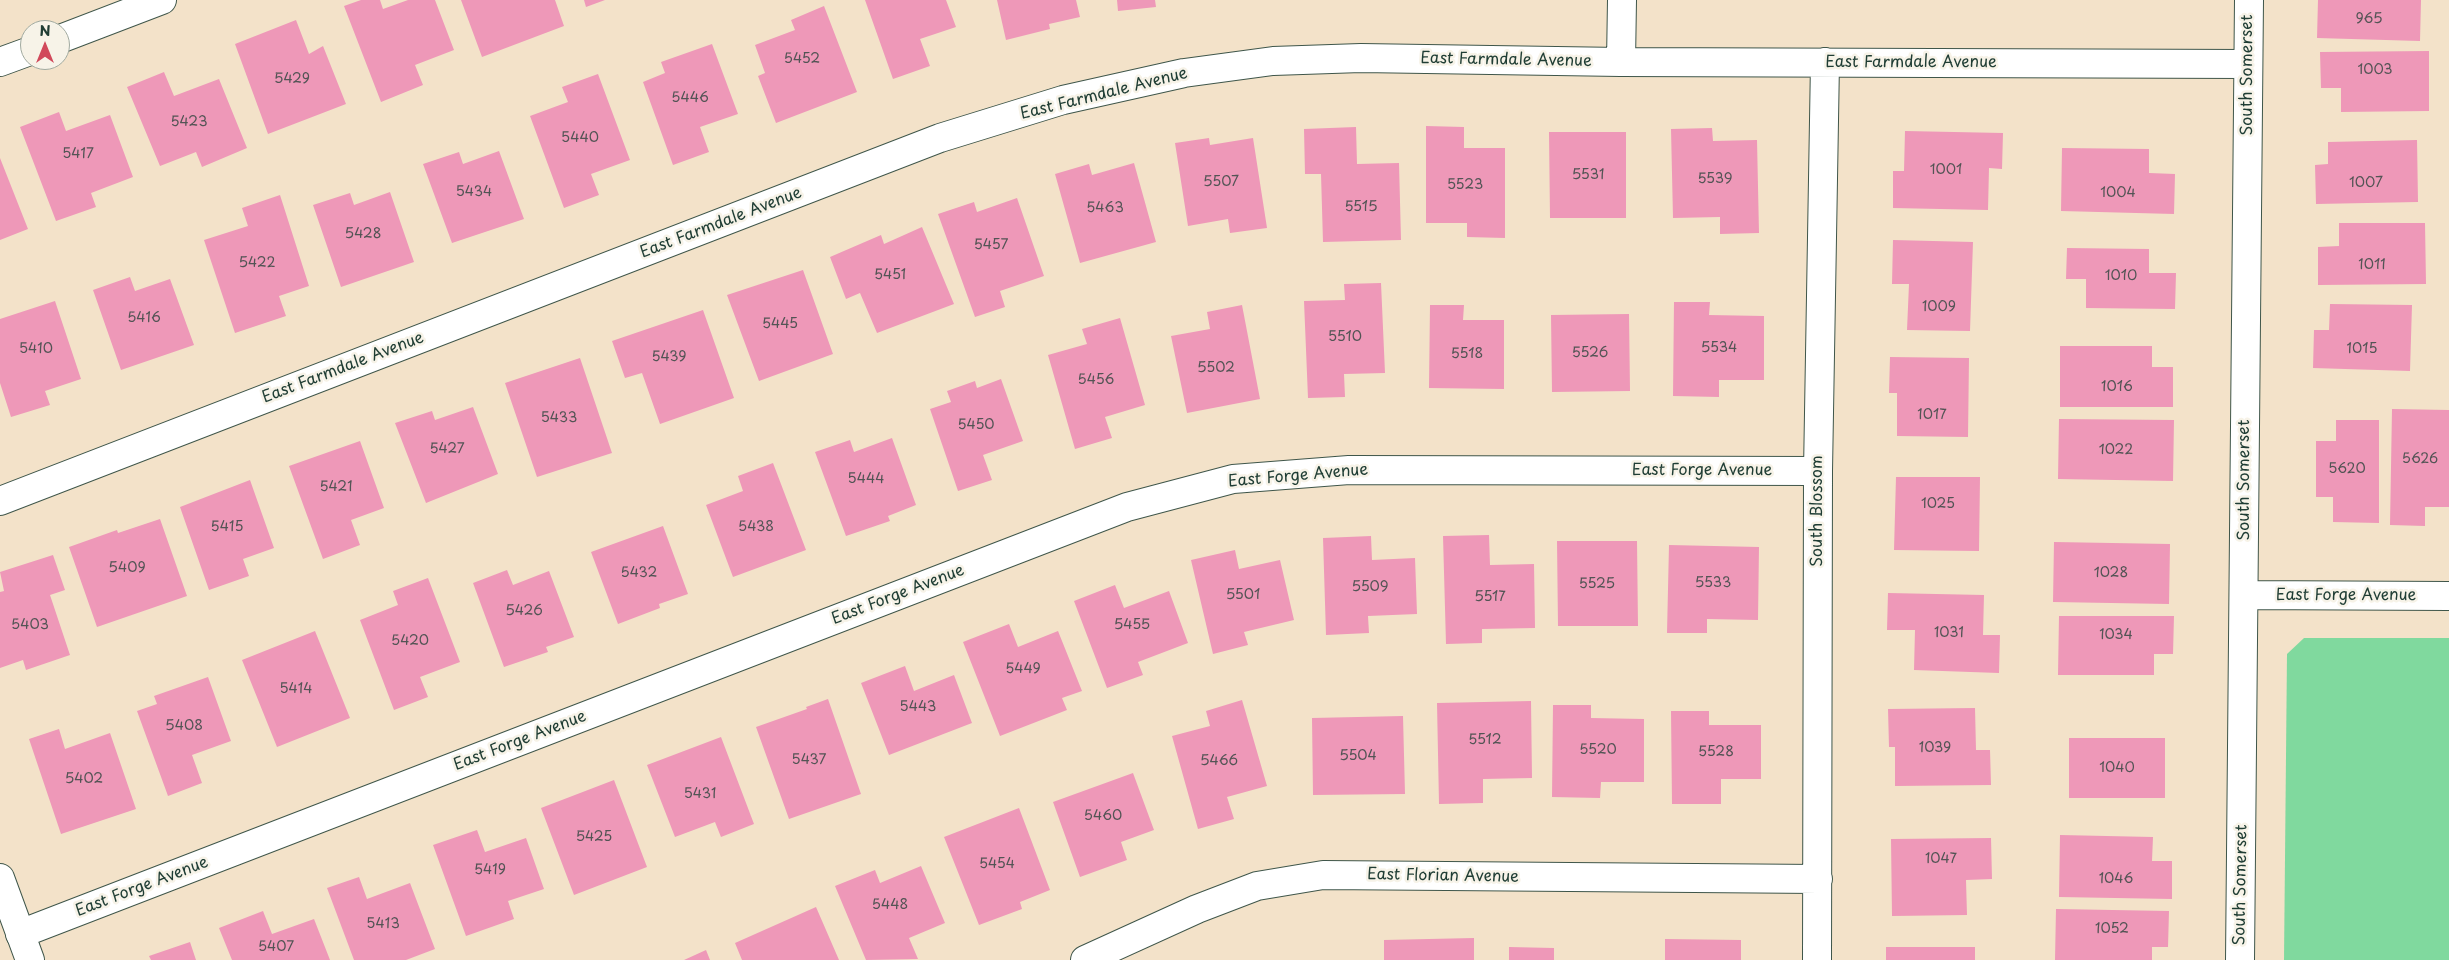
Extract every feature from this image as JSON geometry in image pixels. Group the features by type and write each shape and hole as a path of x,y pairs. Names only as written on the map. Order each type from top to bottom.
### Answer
{"street":[{"path":"70,35 162,0"},
{"path":"1621,62 1622,0"},
{"name":"South Somerset","path":"2240,960 2249,0"},
{"path":"0,62 20,55"},
{"name":"East Farmdale Avenue","path":"0,501 931,142 1063,100 1184,73 1274,61 1361,58 1621,62 2248,64"},
{"name":"South Blossom","path":"1817,960 1818,472 1825,62"},
{"name":"East Forge Avenue","path":"20,934 1127,507 1232,479 1349,470 1818,472"},
{"name":"East Forge Avenue","path":"2244,595 2449,596"},
{"name":"East Florian Avenue","path":"1084,960 1197,908 1257,886 1323,875 1818,879"},
{"path":"0,878 30,960"}],"green space":[{"path":"2304,638 2449,638 2449,960 2284,960 2287,654"}],"building":[{"path":"361,0 380,0 383,9 408,0 435,0 454,50 415,65 423,85 381,102 344,6"},
{"path":"461,0 555,0 564,26 482,57"},
{"path":"584,0 605,0 586,7"},
{"path":"865,0 946,0 956,27 920,39 930,66 893,79"},
{"path":"997,0 1076,0 1080,17 1049,24 1050,29 1006,40"},
{"path":"1117,0 1155,0 1156,7 1118,11"},
{"path":"2318,0 2421,0 2420,41 2317,38"},
{"path":"824,6 857,92 776,123 758,76 765,73 755,45 795,30 791,20"},
{"path":"296,20 309,54 323,46 346,104 268,134 235,44"},
{"path":"712,44 738,114 700,127 709,152 673,165 643,82 665,73 661,62"},
{"path":"2429,51 2429,111 2341,112 2341,88 2321,88 2320,52"},
{"path":"164,72 174,96 219,79 247,148 202,167 196,152 160,166 127,87"},
{"path":"598,74 630,160 591,174 599,195 564,208 530,116 568,102 562,87"},
{"path":"59,112 66,131 110,115 133,177 91,193 96,207 56,221 20,127"},
{"path":"1426,126 1464,127 1464,148 1505,148 1505,238 1467,237 1467,223 1426,223"},
{"path":"1356,127 1357,164 1399,163 1401,240 1323,242 1321,174 1305,174 1304,129"},
{"path":"1712,128 1713,141 1757,140 1759,233 1720,234 1720,217 1673,218 1671,129"},
{"path":"1905,131 2003,133 2002,169 1989,168 1988,210 1893,208 1893,171 1904,171"},
{"path":"1549,132 1626,132 1626,218 1550,218"},
{"path":"1209,138 1210,145 1253,138 1267,228 1230,233 1228,219 1188,226 1175,143"},
{"path":"2417,140 2418,202 2316,204 2315,165 2328,164 2328,142"},
{"path":"2062,148 2149,149 2149,173 2175,174 2174,214 2061,211"},
{"path":"499,151 524,219 452,243 423,164 459,152 463,164"},
{"path":"0,158 28,229 0,240"},
{"path":"1134,163 1156,242 1080,263 1055,174 1089,164 1092,175"},
{"path":"390,192 414,262 341,287 313,205 350,193 354,205"},
{"path":"280,195 309,286 279,296 286,316 235,333 204,240 248,226 242,208"},
{"path":"1017,198 1044,276 1000,291 1005,307 975,317 938,214 974,202 977,212"},
{"path":"2339,223 2425,223 2426,284 2318,285 2318,247 2339,246"},
{"path":"922,227 954,304 877,333 860,293 846,299 830,257 881,235 884,244"},
{"path":"1893,240 1973,242 1970,331 1907,330 1909,284 1892,284"},
{"path":"2067,248 2149,249 2149,273 2176,273 2175,309 2086,308 2086,279 2066,279"},
{"path":"803,270 833,354 759,381 727,295"},
{"path":"130,277 135,291 170,279 194,345 121,370 93,290"},
{"path":"1381,283 1385,373 1344,374 1345,397 1308,398 1304,301 1345,300 1344,284"},
{"path":"55,301 81,379 45,391 50,405 11,417 0,383 0,319"},
{"path":"1674,302 1710,302 1709,315 1764,316 1764,380 1719,380 1719,397 1673,396"},
{"path":"2330,304 2412,305 2410,371 2313,368 2314,330 2329,330"},
{"path":"1242,305 1260,399 1187,413 1171,336 1210,329 1207,312"},
{"path":"1430,305 1464,305 1463,320 1504,320 1504,389 1429,388"},
{"path":"703,310 734,398 660,424 642,373 625,378 612,341"},
{"path":"1629,314 1630,391 1552,392 1551,315"},
{"path":"1120,318 1145,405 1105,417 1112,438 1075,449 1048,355 1087,344 1082,329"},
{"path":"2060,346 2152,346 2152,367 2173,367 2173,407 2060,407"},
{"path":"1890,357 1969,358 1968,437 1897,436 1897,393 1889,393"},
{"path":"580,358 612,453 537,477 505,383"},
{"path":"1001,379 1023,441 983,455 992,480 958,491 930,409 951,402 947,391 975,381 977,388"},
{"path":"473,407 498,474 426,503 395,423 432,411 435,420"},
{"path":"2392,409 2449,410 2449,507 2425,507 2425,526 2390,525"},
{"path":"2059,419 2174,420 2173,481 2058,479"},
{"path":"2336,420 2379,420 2379,523 2333,522 2333,497 2316,497 2316,441 2336,441"},
{"path":"892,438 916,505 888,516 890,521 846,536 815,452 850,440 854,452"},
{"path":"360,441 384,508 351,520 360,545 323,559 289,466"},
{"path":"773,463 806,550 733,577 706,505 743,491 738,476"},
{"path":"1896,477 1980,477 1979,551 1894,550"},
{"path":"250,480 274,548 243,559 249,576 209,590 180,507"},
{"path":"160,519 187,596 97,627 69,547 117,530 118,533"},
{"path":"663,526 688,594 659,604 660,608 618,624 591,552"},
{"path":"1489,535 1490,565 1534,564 1535,628 1482,629 1482,643 1446,644 1443,536"},
{"path":"1371,536 1372,560 1415,558 1417,614 1368,616 1369,633 1326,635 1323,538"},
{"path":"1557,541 1637,541 1638,626 1558,626"},
{"path":"2054,542 2170,544 2169,604 2053,602"},
{"path":"1669,545 1759,547 1758,620 1707,619 1707,633 1667,633"},
{"path":"1235,550 1239,569 1280,560 1294,620 1244,632 1248,645 1213,654 1191,560"},
{"path":"53,555 65,590 50,595 70,655 26,670 23,660 0,668 0,592 4,591 0,572"},
{"path":"507,570 513,585 549,571 574,637 546,647 548,652 504,667 473,583"},
{"path":"428,578 460,662 420,677 428,697 394,710 360,620 398,605 393,591"},
{"path":"1115,585 1124,608 1169,591 1188,643 1138,662 1143,675 1107,688 1074,601"},
{"path":"1888,593 1984,595 1983,635 2000,635 1999,673 1914,670 1915,630 1887,630"},
{"path":"2059,616 2174,616 2173,654 2154,654 2154,675 2058,675"},
{"path":"1009,624 1018,647 1058,631 1082,691 1062,698 1067,710 1000,736 963,642"},
{"path":"315,631 350,718 277,747 242,660"},
{"path":"905,666 914,691 954,675 972,723 889,755 861,683"},
{"path":"208,677 231,741 192,755 202,783 168,796 137,711 157,704 154,696"},
{"path":"828,699 861,794 789,819 756,727 807,709 806,707"},
{"path":"1242,700 1267,786 1227,797 1234,819 1198,829 1172,736 1210,726 1206,711"},
{"path":"1531,701 1532,778 1483,779 1483,803 1439,804 1437,703"},
{"path":"1553,705 1591,705 1591,718 1644,719 1644,782 1601,782 1600,798 1552,797"},
{"path":"1975,708 1976,750 1990,750 1991,785 1895,786 1895,747 1889,747 1888,709"},
{"path":"1671,711 1709,711 1709,725 1761,725 1761,779 1721,779 1721,804 1672,804"},
{"path":"1403,716 1405,794 1313,795 1312,718"},
{"path":"59,729 65,749 110,733 136,809 61,834 29,739"},
{"path":"721,737 754,824 721,837 715,822 675,837 647,765"},
{"path":"2069,738 2165,738 2165,798 2069,798"},
{"path":"1133,773 1154,830 1121,842 1127,860 1080,877 1053,802"},
{"path":"614,780 647,867 574,895 541,808"},
{"path":"1019,808 1050,890 1020,902 1022,909 979,925 944,837"},
{"path":"477,830 485,852 526,838 544,889 508,901 514,919 466,936 433,845"},
{"path":"2060,835 2153,837 2152,861 2172,861 2172,899 2059,897"},
{"path":"1991,838 1992,879 1966,880 1967,915 1892,916 1891,839"},
{"path":"921,866 945,923 909,938 918,959 866,960 835,886 875,870 880,883"},
{"path":"359,877 367,899 410,883 435,949 406,960 354,960 327,888"},
{"path":"816,907 839,960 742,960 735,943"},
{"path":"2056,909 2169,911 2168,947 2152,947 2152,960 2055,960"},
{"path":"263,911 272,934 314,919 330,960 232,960 219,928"},
{"path":"1474,938 1474,960 1384,960 1384,940"},
{"path":"1665,939 1741,940 1741,960 1665,960"},
{"path":"190,942 196,960 151,960 149,956"},
{"path":"1509,947 1554,948 1554,960 1509,960"},
{"path":"1886,947 1975,947 1975,960 1886,960"},
{"path":"706,950 710,960 684,960"}]}
